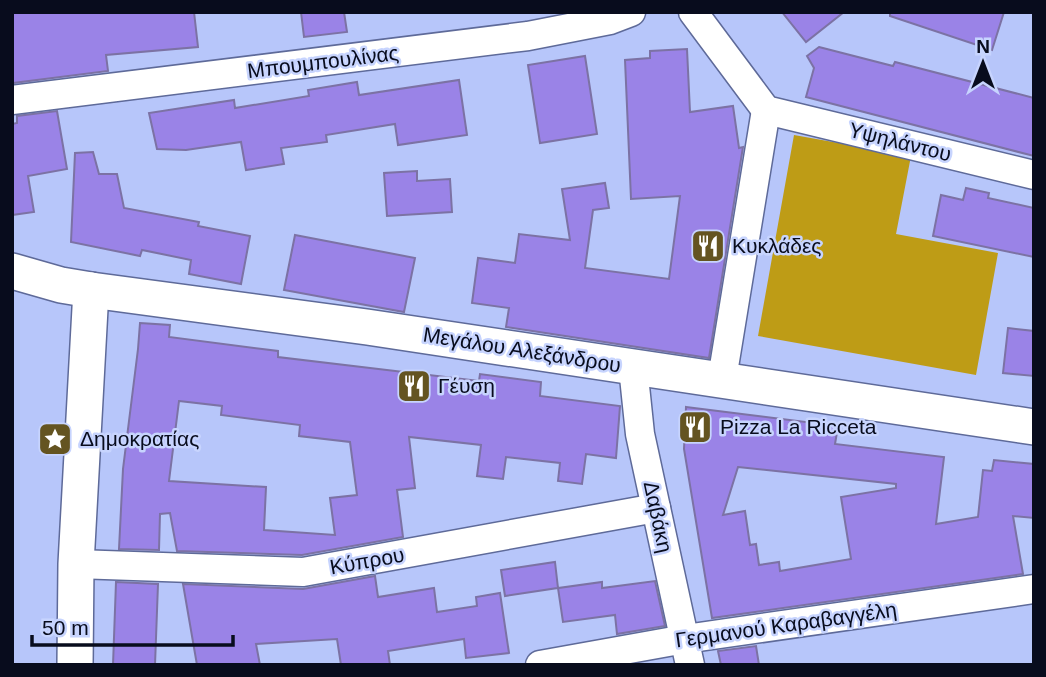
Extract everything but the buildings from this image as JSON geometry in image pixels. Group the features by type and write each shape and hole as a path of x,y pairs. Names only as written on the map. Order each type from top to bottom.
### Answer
{"street":[{"name":"Μπουμπουλίνας","path":"12,100 528,36 610,20 631,12"},
{"path":"693,12 766,110 722,379"},
{"name":"Υψηλάντου","path":"766,110 1034,175"},
{"name":"Μεγάλου Αλεξάνδρου","path":"12,271 61,285 91,290 367,327 1034,427"},
{"path":"75,665 76,564 91,290"},
{"name":"Δαβάκη","path":"634,367 640,434 687,652"},
{"name":"Κύπρου","path":"76,564 303,572 656,508"},
{"name":"Γερμανού Καραβαγγέλη","path":"540,665 687,652 1034,589"}],"shaded area":[{"path":"794,135 911,156 896,234 998,253 976,375 758,336"}],"place":[{"name":"Κυκλάδες","path":"708,246"},
{"name":"Γέυση","path":"414,386"},
{"name":"Pizza La Ricceta","path":"695,427"},
{"name":"Δημοκρατίας","path":"55,439"}]}
